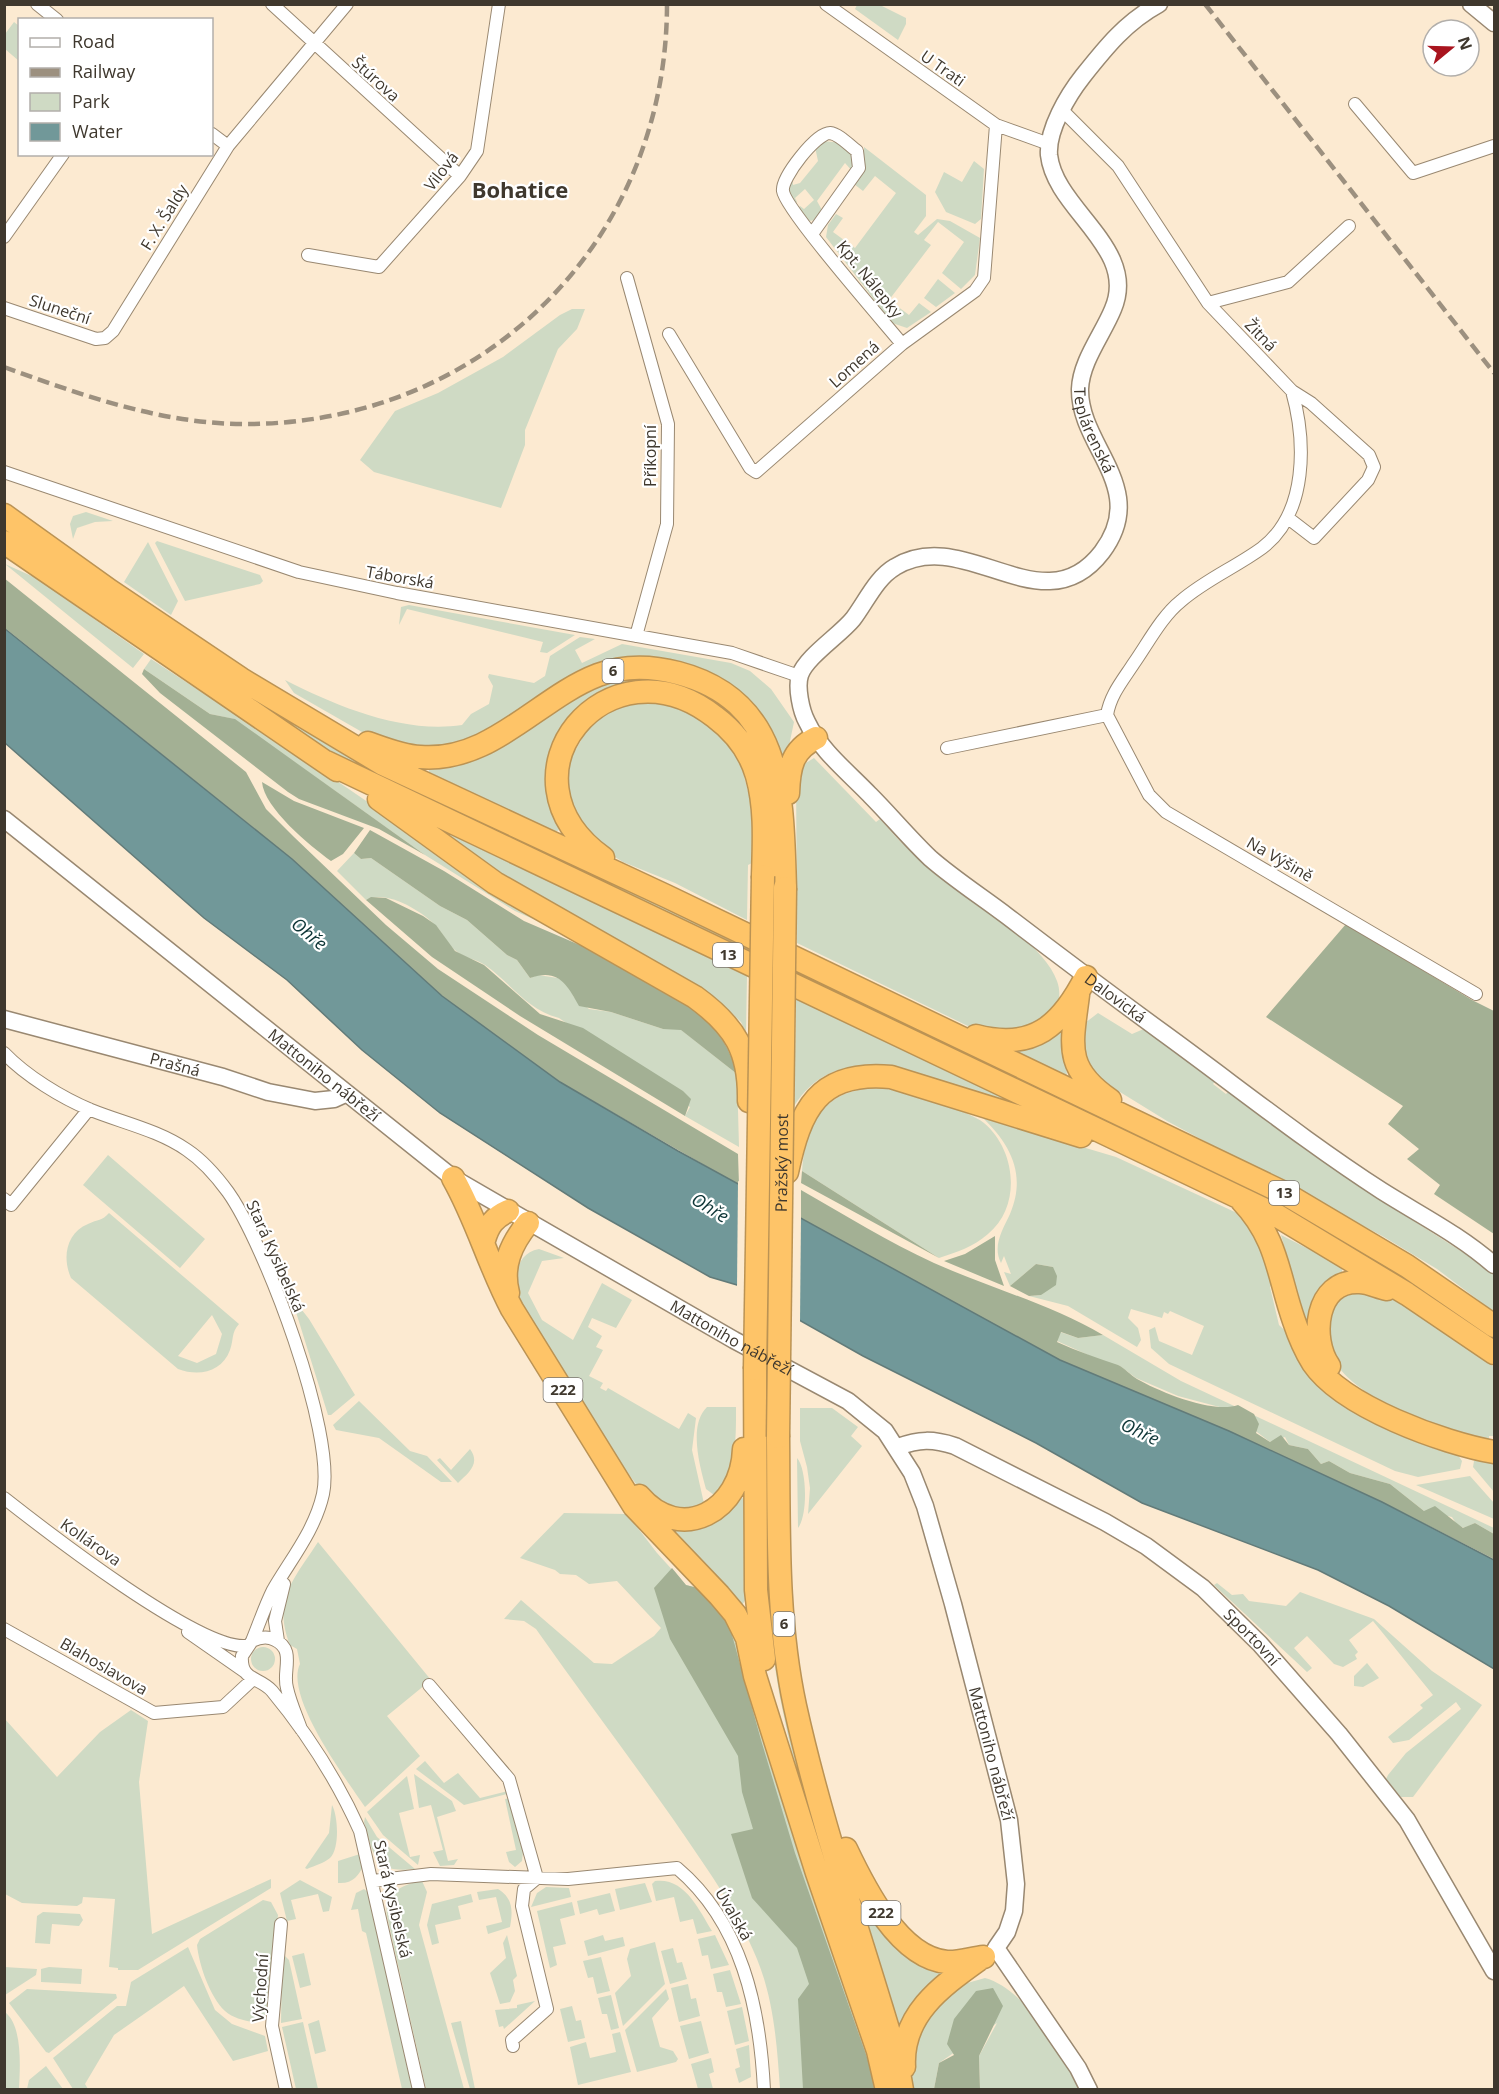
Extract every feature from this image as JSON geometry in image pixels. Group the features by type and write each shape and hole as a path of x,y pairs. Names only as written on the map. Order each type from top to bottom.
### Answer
{"highway":[{"name":"6","path":"4,515 110,591 241,679 312,722 402,754 421,758 440,756 486,743 572,687 599,674 625,668 654,667 690,676 716,689 744,711 774,760 782,804 785,888"},
{"name":"6","path":"4,542 326,762 495,883 695,997 715,1011 732,1030 744,1053 750,1077 749,1127 759,1182"},
{"name":"Pražský most","path":"666,896 586,845 564,815 557,795 556,770 561,750 571,729 586,714 604,702 626,693 651,690 676,694 702,706 727,726 744,747 757,773 762,796 759,1182 750,1433"},
{"name":"13","path":"312,722 383,764 666,896 1284,1193 1464,1304 1494,1326"},
{"path":"785,888 790,766 795,753 816,738"},
{"name":"13","path":"326,762 1129,1147 1276,1215 1407,1294 1494,1353"},
{"name":"Pražský most","path":"785,888 778,1437 780,1589 795,1704 822,1808"},
{"path":"926,1021 1000,1042 1017,1041 1037,1036 1054,1024 1082,986"},
{"path":"1082,986 1072,1043 1073,1059 1097,1091 1155,1131"},
{"path":"781,1202 800,1121 825,1090 841,1082 878,1076 891,1077 984,1108 1129,1147"},
{"path":"453,1178 484,1240 501,1288 512,1309"},
{"path":"1239,1198 1263,1230 1279,1264 1293,1319 1314,1364 1348,1395 1365,1404 1432,1436 1494,1452"},
{"path":"484,1240 487,1228 495,1218 508,1210"},
{"name":"222","path":"528,1223 508,1254 506,1284 512,1309 614,1472 657,1513 682,1519 719,1508 738,1484 750,1433"},
{"path":"1365,1404 1335,1375 1323,1356 1317,1323 1321,1309 1330,1296 1349,1284 1360,1282 1407,1294"},
{"name":"6","path":"750,1433 756,1590 766,1680 785,1769 817,1873 878,2051 887,2090"},
{"path":"614,1472 634,1506 735,1614 747,1638 755,1676 785,1769"},
{"name":"6","path":"822,1808 896,2056 904,2090"},
{"name":"222","path":"822,1808 843,1843 862,1882 880,1911 900,1935 922,1953 946,1962 990,1952"},
{"path":"904,2090 903,2051 910,2027 921,2008 935,1993 990,1952"}],"street":[{"path":"37,4 54,18"},
{"name":"Štúrova","path":"272,4 313,44 460,176"},
{"name":"F. X. Šaldy","path":"105,338 113,331 228,146 347,4"},
{"name":"Vilová","path":"308,255 380,267 460,176 477,151 499,4"},
{"name":"U Trati","path":"826,4 996,125 1049,144"},
{"path":"1049,144 1077,84 1116,34 1159,4"},
{"path":"1471,4 1494,23"},
{"path":"1355,104 1413,173 1494,146"},
{"name":"Žitná","path":"1063,111 1118,166 1208,303 1292,390 1311,403 1369,455 1374,467 1368,480 1314,538 1288,518"},
{"name":"Lomená","path":"669,334 750,468 756,472 902,344 975,291 984,279 996,125"},
{"path":"213,135 228,146"},
{"name":"Kpt. Nálepky","path":"812,234 859,168 857,151 836,135 824,135 814,141 785,180 782,190 786,202 812,234 902,344"},
{"name":"Teplárenská","path":"799,676 811,660 851,622 883,576 906,562 940,555 966,560 1034,582 1053,582 1085,569 1106,547 1110,539 1120,509 1116,486 1083,409 1080,391 1083,372 1118,298 1117,278 1110,256 1055,176 1049,144"},
{"path":"4,237 62,156"},
{"path":"1208,303 1288,282 1349,226"},
{"name":"Příkopní","path":"627,278 668,424 667,524 636,636"},
{"name":"Sluneční","path":"4,308 96,339 105,338"},
{"path":"947,748 1107,715 1109,702 1151,638 1180,601 1261,548 1277,534 1288,518 1300,462 1301,430 1292,390"},
{"name":"Táborská","path":"4,472 299,572 387,591 732,653 799,676"},
{"name":"Dalovická","path":"799,676 801,708 816,738 930,857 1082,986 1379,1189 1472,1246 1494,1265"},
{"name":"Na Výšině","path":"1107,715 1149,795 1167,812 1476,994"},
{"name":"Mattoniho nábřeží","path":"4,819 345,1094 453,1178 734,1340 848,1401 885,1431 912,1473 925,1506 954,1604 1009,1820 1016,1884 1014,1911 1007,1932 990,1952"},
{"name":"Prašná","path":"4,1019 223,1077 268,1092 315,1101 334,1099 345,1094"},
{"name":"Stará Kysibelská","path":"4,1053 54,1090 89,1109 169,1138 190,1152 228,1192 244,1219 285,1312 323,1446 323,1494 315,1520 273,1591 241,1661 253,1678 270,1690 301,1729 351,1811 360,1831 419,2090"},
{"path":"8,1202 89,1109"},
{"name":"Sportovní","path":"898,1448 914,1441 935,1440 955,1446 1116,1528 1146,1546 1203,1588 1260,1644 1339,1734 1407,1821 1494,1971"},
{"name":"Kollárova","path":"4,1498 253,1678"},
{"name":"Stará Kysibelská","path":"296,1555 276,1609 278,1641 286,1653 286,1686 301,1729"},
{"name":"Kollárova","path":"161,1610 224,1644 249,1643"},
{"name":"Blahoslavova","path":"4,1629 154,1713 223,1707 253,1678"},
{"path":"249,1643 262,1637 278,1641"},
{"path":"253,1678 277,1680 287,1667"},
{"path":"429,1685 509,1779 537,1878 524,1888 521,1897 548,2009 512,2040 513,2046"},
{"name":"Úvalská","path":"373,1881 431,1874 568,1879 677,1868 697,1885 729,1934 745,1973 762,2041 764,2090"},
{"name":"Východní","path":"281,1924 272,2026 286,2090"},
{"path":"990,1952 1078,2068 1089,2090"}],"green space":[{"path":"857,5 880,5 906,18 906,24 898,40 855,9"},
{"path":"14,22 18,25 18,60 5,49 5,34"},
{"path":"824,141 841,143 852,154 853,172 845,163 817,201 823,212 816,220 808,221 797,209 800,206 804,209 814,200 805,189 795,198 797,202 794,205 789,190 792,177 793,185 800,183 818,161 815,147"},
{"path":"864,147 926,195 926,216 914,232 918,235 937,219 950,221 980,238 975,275 961,289 942,273 964,242 938,222 924,240 931,245 889,300 909,315 919,303 931,312 907,328 892,323 826,237 828,225 836,214 843,218 833,232 855,248 896,193 875,176 863,191 854,184 864,172"},
{"path":"974,161 984,169 981,219 975,224 946,212 935,192 944,172 962,182"},
{"path":"938,279 955,293 936,307 924,298"},
{"path":"572,309 585,309 577,329 558,349 525,430 525,445 501,508 374,472 360,460 395,411 438,393 503,357 560,315"},
{"path":"86,512 113,521 95,522 77,528 73,539 70,524 73,516"},
{"path":"5,525 169,642 747,946 746,954 445,812 321,747 5,532"},
{"path":"157,541 260,575 263,581 260,584 185,601 155,543"},
{"path":"148,542 178,601 171,615 124,582"},
{"path":"5,564 36,578 144,654 133,668"},
{"path":"4,578 246,772 266,809 386,925 438,969 538,1035 738,1154 739,1185 560,1082 442,996 292,859 5,628"},
{"path":"409,605 575,635 547,653 540,652 543,642 407,609 399,625 401,607"},
{"path":"580,637 595,639 575,650 582,663 622,644 731,663 750,671 771,689 794,722 785,765 767,727 648,660 475,740 426,751 369,736 294,693 285,680 370,716 417,725 440,727 462,725 471,714 489,704 493,686 488,677 489,674 534,683 545,676 550,656"},
{"path":"151,659 334,779 551,927 515,911 425,855 234,719 210,714 144,669"},
{"path":"144,669 210,714 235,719 425,855 379,829 299,799 288,792 160,693 142,674"},
{"path":"622,677 675,683 700,692 727,709 751,738 702,701 675,686 646,682 610,690 549,796 559,830 555,832 429,772 429,768 582,690"},
{"path":"661,700 709,721 739,757 750,799 753,836 752,863 748,865 747,920 675,883 623,862 602,849 590,838 569,800 566,770 576,738 620,703"},
{"path":"814,758 876,822 880,819 904,846 924,863 1013,929 1032,946 1048,964 1057,981 1059,994 1057,1005 1051,1014 1043,1021 1020,1031 996,1034 986,1032 970,1027 797,943 796,769"},
{"path":"262,782 294,801 364,828 343,854 331,861 289,826 271,803"},
{"path":"370,830 444,871 524,921 582,946 691,1008 720,1036 730,1053 737,1074 681,1030 663,1029 611,1012 579,1006 561,980 548,975 530,978 517,960 507,955 467,920 440,906 371,858 361,859 354,853"},
{"path":"441,832 747,976 746,1033 741,1022 717,999 524,892"},
{"path":"354,853 361,859 371,858 440,906 467,920 507,955 517,960 530,978 538,975 558,978 568,985 574,997 589,1009 611,1012 663,1029 680,1029 737,1074 739,1147 685,1116 690,1107 559,1018 537,1009 485,965 459,953 450,946 430,920 413,908 383,897 366,900 337,871"},
{"path":"371,897 386,898 423,916 436,925 455,951 484,965 540,1014 583,1028 683,1091 691,1099 685,1116 520,1016 432,957 366,900"},
{"path":"1346,924 1494,1011 1494,1234 1434,1194 1440,1185 1407,1159 1419,1149 1388,1124 1403,1106 1266,1017"},
{"path":"797,971 1177,1152 1400,1272 1391,1272 797,978"},
{"path":"796,999 1048,1118 913,1074 869,1066 848,1068 828,1074 810,1086 794,1106"},
{"path":"1098,1013 1132,1034 1146,1028 1216,1080 1213,1084 1226,1094 1230,1090 1378,1198 1481,1264 1494,1275 1494,1312 1437,1269 1384,1237 1167,1121 1107,1084 1091,1071 1080,1043 1085,1023"},
{"path":"1059,1029 1064,1029 1067,1077 1016,1053 1015,1050"},
{"path":"879,1087 964,1112 984,1123 995,1134 1008,1163 1011,1178 1010,1194 999,1222 977,1242 939,1258 802,1171 808,1136 822,1111 832,1101 845,1094 860,1089"},
{"path":"982,1117 1116,1157 1237,1213 1249,1223 1274,1281 1270,1287 1279,1325 1390,1428 1435,1449 1458,1455 1462,1461 1460,1469 1418,1477 1395,1471 1169,1364 1151,1348 1149,1330 1155,1327 1159,1341 1192,1355 1204,1326 1170,1311 1168,1314 1164,1312 1162,1318 1131,1309 1128,1318 1138,1328 1141,1340 1137,1347 1068,1306 1029,1296 1041,1295 1053,1267 1036,1264 1010,1286 1004,1272 1011,1274 1004,1256 1001,1263 998,1244 1015,1199 1016,1173 1008,1149"},
{"path":"108,1155 205,1239 180,1268 83,1185"},
{"path":"802,1171 939,1258 801,1183"},
{"path":"801,1190 917,1255 1062,1314 1103,1335 1078,1338 1061,1332 1057,1342 1118,1365 1137,1379 1172,1395 1215,1407 1238,1405 1254,1414 1259,1424 1256,1433 1270,1442 1281,1435 1289,1445 1308,1449 1321,1464 1329,1461 1350,1473 1390,1484 1424,1511 1435,1506 1463,1528 1475,1523 1494,1534 1494,1559 1382,1502 1231,1432 1060,1360 801,1219"},
{"path":"109,1213 239,1324 235,1330 230,1350 216,1368 202,1372 178,1369 71,1278 67,1254 75,1233","holes":["212,1315 222,1334 216,1354 197,1363 178,1356"]},
{"path":"1281,1235 1342,1266 1342,1273 1310,1337"},
{"path":"995,1236 995,1260 1004,1286 944,1261 965,1254"},
{"path":"539,1249 564,1258 542,1261 528,1293 542,1320 573,1340 602,1283 632,1300 616,1328 592,1318 588,1327 602,1336 596,1347 603,1350 589,1376 603,1383 600,1388 606,1391 608,1388 679,1429 688,1413 696,1418 692,1450 705,1508 689,1513 645,1496 624,1468 516,1298 517,1275 521,1261 531,1252"},
{"path":"1036,1264 1053,1267 1057,1276 1056,1285 1041,1295 1029,1296 1010,1286"},
{"path":"1354,1289 1385,1295 1438,1325 1494,1367 1494,1436 1489,1436 1489,1439 1468,1438 1431,1426 1394,1409 1347,1377 1334,1358 1330,1345 1328,1317 1337,1301"},
{"path":"291,1296 309,1319 355,1395 331,1415 328,1415"},
{"path":"1060,1332 1078,1338 1103,1335 1181,1381 1494,1528 1494,1534 1475,1523 1464,1528 1457,1525 1452,1517 1424,1511 1390,1484 1350,1473 1329,1461 1321,1464 1308,1449 1289,1445 1285,1437 1270,1442 1227,1409 1178,1396 1136,1378 1120,1366 1106,1363 1057,1341"},
{"path":"359,1401 410,1451 427,1456 452,1482 441,1482 379,1438 336,1430 333,1425"},
{"path":"707,1407 736,1407 734,1454 727,1475 714,1495 706,1489 697,1446 698,1424"},
{"path":"800,1408 832,1408 858,1427 851,1436 862,1446 808,1514 810,1488 800,1441"},
{"path":"470,1449 474,1464 458,1483 437,1460 440,1458 451,1470"},
{"path":"797,1458 803,1472 805,1492 805,1503 798,1528"},
{"path":"1480,1458 1494,1464 1494,1492 1473,1467 1474,1461"},
{"path":"1470,1476 1494,1503 1494,1519 1416,1485"},
{"path":"743,1498 746,1504 746,1599 742,1605 669,1534 667,1524"},
{"path":"564,1513 627,1514 657,1553 686,1585 697,1588 737,1635 880,2089 780,2089 776,2040 763,1975 749,1940 730,1904 673,1819 536,1629 524,1621 504,1619 521,1600 594,1663 612,1664 654,1636 661,1628 617,1581 589,1584 576,1575 560,1574 555,1570 520,1558"},
{"path":"763,1540 769,1540 855,1948 816,1834 791,1746 773,1651"},
{"path":"318,1542 431,1680 387,1716 420,1756 365,1807 319,1737 309,1716 297,1678 300,1664 297,1649 290,1645 285,1629 283,1615 288,1591"},
{"path":"672,1568 686,1585 698,1588 717,1605 729,1624 795,1853 869,2063 875,2089 803,2089 798,1999 809,1984 797,1948 752,1898 731,1834 753,1829 742,1792 738,1756 670,1639 654,1588"},
{"path":"1217,1583 1232,1595 1243,1594 1249,1601 1286,1606 1300,1592 1374,1619 1432,1671 1482,1705 1413,1797 1401,1797 1386,1779 1388,1775 1406,1753 1461,1709 1456,1702 1409,1740 1393,1743 1388,1737 1423,1708 1420,1705 1433,1695 1373,1621 1349,1640 1358,1652 1355,1655 1357,1659 1343,1667 1334,1664 1307,1636 1294,1648 1312,1668 1307,1672 1214,1585"},
{"path":"263,1647 271,1651 275,1659 271,1667 263,1671 255,1667 251,1659 255,1651"},
{"path":"1367,1663 1379,1678 1363,1687 1354,1686 1354,1676"},
{"path":"131,1710 148,1721 139,1782 152,1934 271,1879 271,1888 138,1970 118,1970 118,1968 109,1967 115,1899 83,1897 82,1903 77,1906 22,1903 5,1894 4,1718 57,1777 100,1732"},
{"path":"425,1761 444,1783 458,1773 480,1798 508,1791 507,1794 464,1805 416,1769"},
{"path":"414,1774 452,1801 456,1811 437,1817 448,1861 458,1859 454,1865 440,1866 433,1852 443,1850 431,1805 419,1808"},
{"path":"407,1776 414,1809 399,1813 410,1857 420,1855 418,1865 383,1835 367,1812"},
{"path":"510,1798 523,1852 522,1861 515,1867 509,1862 506,1852 516,1850 505,1799"},
{"path":"332,1805 337,1832 333,1853 328,1860 307,1869 305,1868 329,1833"},
{"path":"365,1817 377,1837 415,1869 391,1869 378,1860 370,1844 364,1822"},
{"path":"360,1854 364,1865 357,1876 351,1881 338,1883 338,1861"},
{"path":"300,1880 332,1897 329,1911 323,1912 318,1894 291,1900 296,1919 287,1921 280,1893"},
{"path":"422,1881 427,1892 419,1925 464,2089 426,2089 387,1916 388,1901 396,1891"},
{"path":"655,1881 666,1881 683,1890 696,1905 712,1931 697,1934 693,1919 680,1922 674,1897 656,1901 652,1884"},
{"path":"645,1883 652,1902 620,1910 615,1889"},
{"path":"546,1887 569,1888 571,1897 531,1907 537,1893"},
{"path":"364,1889 369,1893 412,2089 402,2089 366,1933 362,1931 358,1909 351,1910 356,1893"},
{"path":"498,1889 507,1896 511,1905 510,1927 488,1934 486,1926 502,1922 496,1897 479,1900 477,1892"},
{"path":"610,1893 615,1911 599,1915 597,1909 580,1914 577,1901"},
{"path":"471,1894 473,1902 458,1906 461,1919 435,1925 439,1943 432,1945 427,1925 432,1904"},
{"path":"263,1900 271,1902 278,1915 270,2003 264,2017 252,2022 231,2015 215,1998 206,1980 197,1945 200,1939"},
{"path":"572,1902 575,1915 560,1919 566,1944 553,1947 557,1965 550,1968 537,1911"},
{"path":"862,1902 952,1970 897,2034"},
{"path":"43,1912 80,1914 83,1920 79,1926 52,1924 50,1944 35,1943 37,1916"},
{"path":"507,1935 517,1976 513,1980 515,1991 510,2002 500,2004 490,1973 506,1958 503,1943"},
{"path":"603,1935 605,1941 623,1937 625,1946 588,1956 584,1941"},
{"path":"715,1935 729,1965 711,1969 708,1955 702,1956 698,1939"},
{"path":"655,1942 665,1984 623,2026 615,1993 631,1976 627,1959 630,1949"},
{"path":"188,1947 215,2010 232,2024 265,2036 268,2051 233,2061 184,1986 114,2035 85,2084 88,2089 73,2089 53,2058 117,2006 126,2006 131,1982"},
{"path":"673,1948 677,1963 682,1962 687,1979 670,1984 661,1951"},
{"path":"304,1953 311,1985 300,1988 292,1956"},
{"path":"284,1955 289,1960 302,2019 281,2023 282,1956"},
{"path":"601,1957 610,1991 597,1994 593,1977 588,1978 583,1961"},
{"path":"4,1967 37,1969 36,1975 5,1995"},
{"path":"49,1967 82,1969 81,1984 41,1982 41,1969"},
{"path":"730,1970 741,2004 726,2007 722,1992 717,1992 713,1974"},
{"path":"985,1978 1000,1984 1015,1995 1041,2024 1080,2089 980,2089 979,2056 997,2023 939,2063 934,2089 910,2090 909,2066 919,2025 957,1986"},
{"path":"688,1984 691,1999 696,1998 700,2016 679,2022 671,1988"},
{"path":"993,1988 1003,2006 979,2056 980,2089 934,2089 939,2063 954,2055 947,2044 954,2019 976,1991"},
{"path":"27,1989 116,1994 117,1998 49,2053 9,2003"},
{"path":"666,1989 669,1999 652,2018 660,2047 673,2051 678,2059 676,2062 637,2072 625,2030"},
{"path":"611,1995 619,2028 611,2030 607,2014 602,2014 598,1998"},
{"path":"535,2001 504,2029 503,2026 499,2027 495,2010 517,2008 517,2005"},
{"path":"572,2006 576,2021 581,2020 585,2038 568,2042 560,2009"},
{"path":"742,2007 749,2041 735,2045 727,2011"},
{"path":"5,2012 11,2018 18,2037 19,2089 5,2089"},
{"path":"319,2020 326,2051 315,2054 308,2024"},
{"path":"461,2021 475,2089 470,2089 451,2023"},
{"path":"701,2021 709,2053 689,2059 680,2026"},
{"path":"303,2022 318,2089 296,2089 282,2027"},
{"path":"620,2032 631,2072 578,2085 570,2047 586,2042 590,2058 616,2052 612,2034"},
{"path":"749,2045 751,2077 739,2083 735,2069 740,2067 736,2049"},
{"path":"711,2058 714,2072 709,2074 713,2089 698,2089 691,2064"},
{"path":"46,2066 63,2089 27,2089 29,2080"}],"water":[{"name":"Ohře","path":"4,628 292,859 442,996 560,1082 678,1151 1060,1360 1229,1431 1382,1502 1494,1560 1494,1669 1389,1606 1318,1570 1142,1503 1036,1443 863,1356 737,1285 710,1277 588,1208 440,1113 362,1050 287,980 204,918 5,743"}],"pier":[{"path":"738,1181 801,1216 800,1323 737,1288"}],"railway":[{"path":"4,367 122,406 183,419 244,424 330,416 410,392 482,355 544,304 596,242 634,171 659,91 667,4"},
{"path":"1205,4 1494,373"}],"district":[{"name":"Bohatice","path":"520,190"}]}
